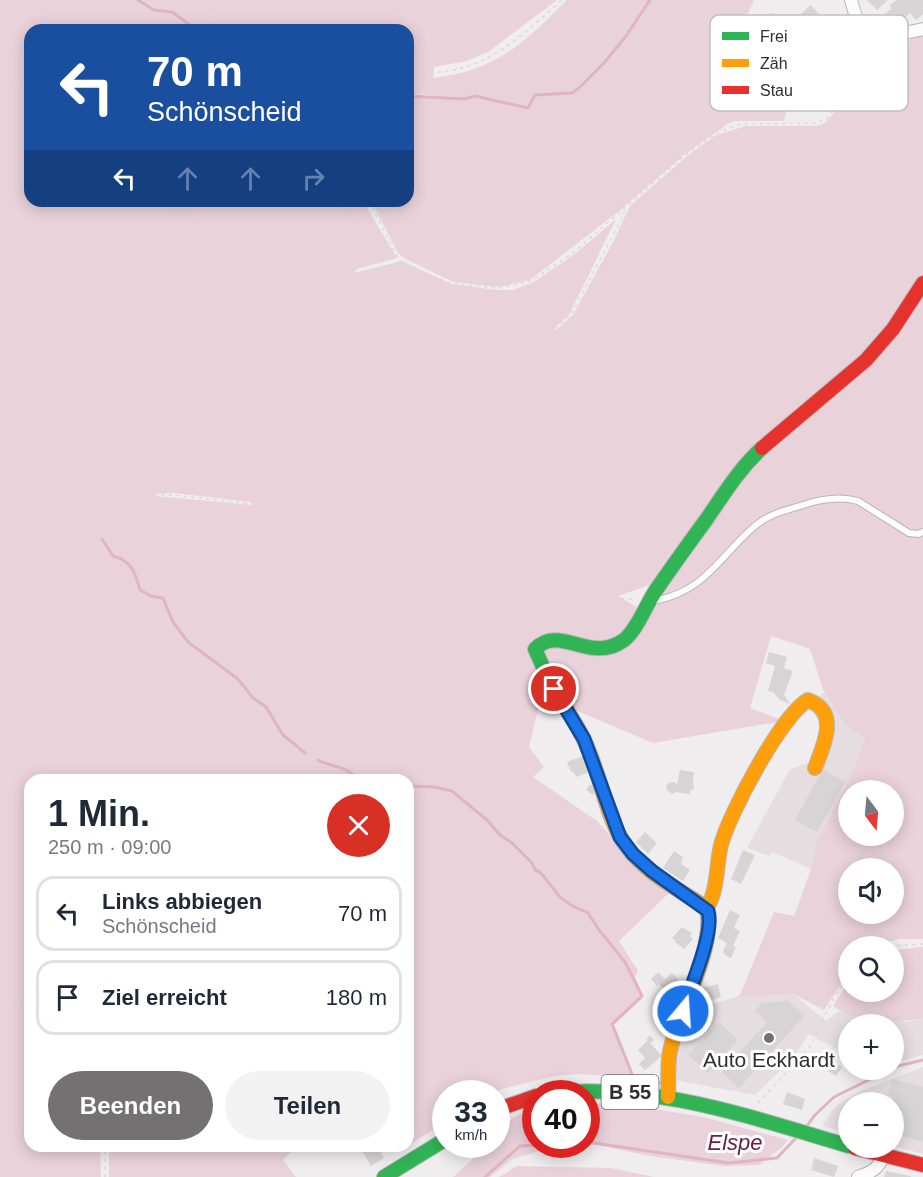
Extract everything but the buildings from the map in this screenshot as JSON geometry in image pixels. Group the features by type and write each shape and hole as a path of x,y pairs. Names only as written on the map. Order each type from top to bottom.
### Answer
{"street":[{"path":"851,0 856,15"},
{"path":"908,32 923,29"},
{"path":"668,1097 669,1052 704,949 710,922 707,908 652,871 633,854 620,837 584,739 544,672 535,649 538,643 550,638 595,650 613,648 624,640 632,631 647,603 742,468 794,419 858,368 904,317 923,283"},
{"path":"707,908 712,900 721,846 727,828 757,769 782,727 798,706 808,700 817,702 823,708 828,722 826,736 815,768"},
{"name":"B 55","path":"600,1090 668,1097 838,1143"},
{"path":"384,1177 432,1148"},
{"path":"858,1177 875,1171 883,1158"},
{"path":"895,1158 923,1166"}],"lane":[{"path":"647,603 669,597 705,578 738,543 767,518 811,502 827,499 858,501 909,533 923,532"}],"path":[{"path":"193,0 247,24"},
{"path":"414,26 444,0"},
{"path":"414,74 476,64 521,37 562,0"},
{"path":"0,45 24,56"},
{"path":"0,81 24,83"},
{"path":"728,111 732,127"},
{"path":"0,414 42,394 141,376 186,360 273,304 317,283 400,262 452,284 498,288 531,281 573,253 684,156 715,134 747,124 822,122 833,111"},
{"path":"339,207 398,257"},
{"path":"372,207 400,262"},
{"path":"0,583 23,546 79,509 108,499 138,495 173,495 246,503 261,499 322,466 404,430 473,395 571,315 626,208"},
{"path":"168,211 190,216 204,224 237,258 273,304"},
{"path":"309,774 312,750 318,733 330,715 348,695 426,635 494,607 515,602 634,599 647,603"},
{"path":"408,651 437,641 465,638 535,649"},
{"path":"904,945 923,944"},
{"path":"757,1105 809,1048 838,991"},
{"path":"0,1012 24,1001"},
{"path":"105,1152 105,1177"}],"shaded area":[{"path":"0,0 557,0 488,52 467,61 434,67 433,78 474,69 492,62 522,42 567,0 754,0 747,15 710,15 710,111 786,111 784,121 732,121 684,155 619,211 530,280 498,287 453,282 404,258 398,253 374,207 414,207 414,97 429,98 428,95 414,94 414,24 24,24 24,207 367,207 397,258 357,269 354,273 402,261 451,284 496,290 513,290 532,283 575,254 616,219 569,315 554,328 556,330 573,315 630,206 687,156 716,135 746,126 816,126 825,123 835,111 908,111 908,34 923,31 923,277 899,315 854,367 790,417 738,467 653,584 618,596 635,606 646,618 657,606 656,596 746,473 863,369 906,319 923,291 923,939 904,939 904,936 838,936 838,989 824,1010 793,994 734,998 740,995 774,912 794,916 811,869 817,840 838,800 838,846 904,846 904,780 849,780 865,738 846,726 824,692 810,649 771,636 750,708 784,721 653,743 575,710 552,680 544,685 529,747 544,767 533,777 597,821 618,844 671,891 619,941 638,971 635,977 643,998 614,1025 635,1078 579,1074 522,1080 522,1084 510,1087 510,1080 432,1080 432,1130 414,1142 414,774 24,774 24,1152 100,1152 101,1177 0,1177","holes":["173,493 251,502 252,505 156,496 155,494"]},
{"path":"824,692 846,726 865,738 849,780 838,780 838,800 817,840 811,869 772,852 769,856 747,848 790,769 809,763 822,724 819,697"},
{"path":"923,947 923,1018 904,1021 904,1014 850,1014 833,1006 838,998 838,1002 904,1002 904,949"},
{"path":"793,994 826,1021 839,1011 858,1014 838,1014 838,1050 809,1034 794,1057 755,1095 674,1080 674,1049 687,1011 734,998"},
{"path":"923,1018 923,1055 904,1060 904,1022"},
{"path":"923,1067 923,1154 904,1149 904,1092 858,1092 889,1080 904,1080 904,1074"},
{"path":"600,1104 636,1106 703,1117 788,1140 759,1165 724,1166 650,1156 600,1146"},
{"path":"838,1105 838,1130 822,1126"},
{"path":"522,1113 522,1156 513,1159 490,1177 453,1177 474,1158 510,1158 510,1120"},
{"path":"109,1152 291,1152 283,1160 296,1177 109,1177"},
{"path":"517,1166 611,1168 654,1177 499,1177"}],"waterway":[{"path":"138,0 154,10 172,12 188,24"},
{"path":"414,96 464,99 475,96 528,108 535,95 572,93 604,63 626,36 650,0"},
{"path":"102,539 113,556 125,561 132,568 140,590 151,596 163,598 173,622 188,642 238,679 253,698 266,707 283,735 305,753"},
{"path":"318,760 352,774"},
{"path":"414,786 435,787 452,791 487,820 500,835 512,843 560,897 588,913 625,962 642,996 612,1024 634,1079 662,1083"},
{"name":"Elspe","path":"904,1065 923,1060"},
{"name":"Elspe","path":"807,1126 834,1097 869,1080"},
{"name":"Elspe","path":"600,1144 729,1163 777,1158 796,1138"},
{"name":"Elspe","path":"485,1177 522,1146"}],"traffic: fast":[{"path":"551,685 535,649 545,642 555,640 599,648 611,646 629,636 656,590 732,482 762,448"},
{"path":"600,1092 661,1097 699,1104 838,1143"},
{"path":"384,1177 432,1148"}],"traffic: slow":[{"path":"551,685 584,741 593,761 609,812 627,847 654,873 707,908 706,943 670,1051 668,1097"},
{"path":"707,908 715,886 721,845 734,812 757,767 784,725 808,700 818,705 827,720 825,739 815,768"}],"traffic: jam":[{"path":"762,448 866,360 893,329 923,283"},
{"path":"510,1105 522,1101"},
{"path":"895,1158 923,1165"}],"place":[{"name":"Auto Eckhardt","path":"769,1038"}],"route":[{"path":"554,689 584,739 620,837 633,854 652,871 707,908 710,922 704,949 683,1011"}]}
